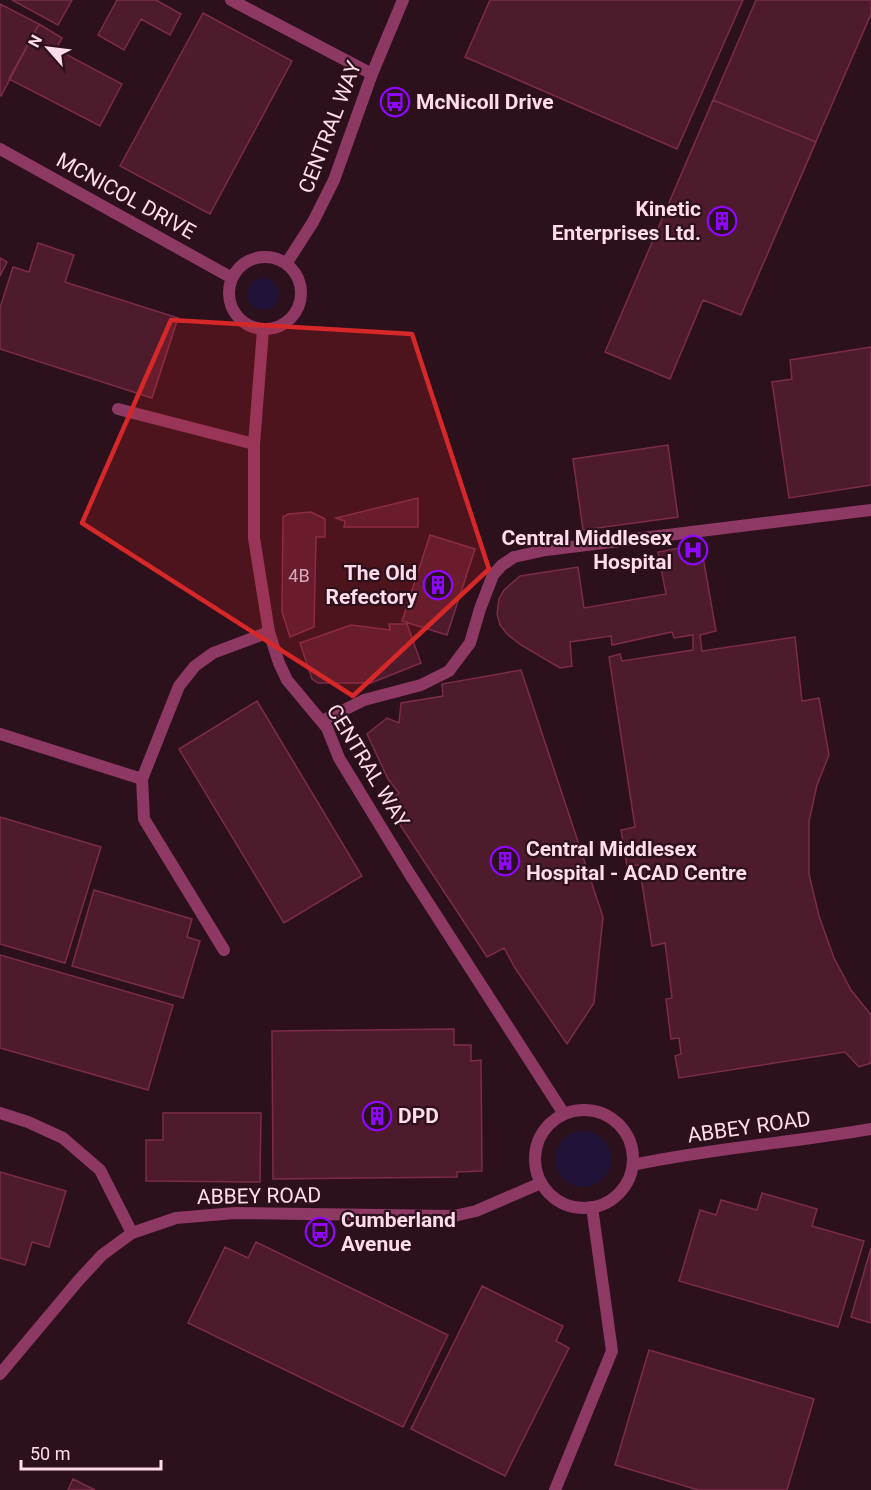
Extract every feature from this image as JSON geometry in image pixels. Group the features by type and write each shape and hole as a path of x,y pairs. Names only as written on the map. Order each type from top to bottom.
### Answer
{"street":[{"path":"231,0 372,74"},
{"name":"CENTRAL WAY","path":"286,264 313,222 334,180 372,74 403,0"},
{"name":"MCNICOL DRIVE","path":"0,149 232,278"},
{"path":"270,257 286,264 298,278 301,292 296,312 284,324 263,330 248,325 233,310 229,293 232,278 244,264 256,258 270,257"},
{"name":"CENTRAL WAY","path":"263,330 254,444 254,538 269,632 287,680 322,721 339,758 409,873 564,1114"},
{"path":"118,409 254,444"},
{"path":"322,721 364,700 421,685 449,671 470,643 493,575 502,565 514,558 546,550 871,510"},
{"path":"224,950 144,819 142,779 179,686 195,666 213,653 269,632"},
{"path":"0,734 142,779"},
{"path":"584,1110 611,1117 619,1124 628,1138 632,1151 633,1165 626,1185 614,1197 592,1208 580,1208 562,1203 541,1183 535,1166 537,1143 547,1126 564,1114 584,1110"},
{"path":"0,1113 28,1122 63,1138 100,1170 132,1233"},
{"name":"ABBEY ROAD","path":"633,1165 660,1159 816,1139 871,1129"},
{"name":"ABBEY ROAD","path":"0,1374 102,1255 132,1233 176,1218 235,1213 454,1216 476,1211 541,1183"},
{"path":"555,1490 612,1351 592,1208"}],"highlighted area":[{"path":"171,320 412,334 489,569 353,696 82,523"}],"shaded area":[{"path":"263,278 274,283 279,294 274,305 263,310 252,305 247,294 252,283"},
{"path":"583,1131 603,1139 611,1159 603,1179 583,1187 563,1179 555,1159 563,1139"}],"building":[{"path":"12,0 72,0 58,25"},
{"path":"117,0 156,0 181,14 170,35 141,19 124,50 98,35"},
{"path":"490,0 743,0 677,149 465,57"},
{"name":"Kinetic Enterprises Ltd.","path":"756,0 871,0 871,14 741,315 703,300 670,379 605,352"},
{"path":"0,4 39,24 1,96 0,95"},
{"path":"203,13 292,61 210,214 120,166"},
{"path":"39,24 62,38 56,49 122,84 100,126 9,79"},
{"name":"Kinetic Enterprises Ltd.","path":"713,100 816,142 741,315 703,300 670,379 605,352"},
{"path":"38,243 74,255 65,282 178,318 152,398 0,349 0,308 13,267 29,272"},
{"path":"0,258 7,262 0,276"},
{"path":"871,347 871,485 789,498 772,382 792,379 790,360"},
{"path":"668,445 678,517 583,530 573,459"},
{"path":"418,498 418,527 344,527 345,521 336,518"},
{"path":"311,512 325,519 325,537 316,537 314,627 290,637 282,612 283,517 288,514"},
{"name":"The Old Refectory","path":"430,535 475,549 447,635 402,621"},
{"path":"690,546 694,559 703,557 716,631 700,635 702,651 795,637 802,701 819,698 829,755 817,785 809,821 809,874 819,916 834,958 851,990 871,1015 871,1063 859,1067 845,1052 679,1078 675,1056 681,1054 679,1038 671,1039 666,999 672,998 665,943 652,946 639,865 627,866 621,830 635,827 609,657 620,654 622,661 693,650 693,635 674,638 672,632 612,645 611,636 570,642 572,666 560,668 521,645 500,625 497,614 499,599 504,590 520,576 578,567 584,608 666,594 658,552"},
{"path":"389,624 407,624 421,663 371,683 318,683 312,679 300,643 351,625 390,630"},
{"name":"Central Middlesex Hospital - ACAD Centre","path":"521,670 603,917 594,1003 567,1044 504,948 487,957 387,805 399,793 388,779 367,734 387,718 399,723 401,703 443,696 442,684"},
{"path":"257,701 362,876 284,923 179,749"},
{"path":"0,817 101,847 65,963 0,944"},
{"path":"94,890 192,919 187,937 200,941 183,998 72,966"},
{"path":"0,955 173,1005 148,1090 0,1048"},
{"name":"DPD","path":"454,1029 454,1045 471,1045 471,1061 481,1060 482,1171 457,1172 457,1177 273,1179 272,1031"},
{"path":"163,1113 261,1113 260,1182 146,1181 146,1140 163,1140"},
{"path":"0,1172 66,1191 49,1247 32,1242 25,1265 0,1258"},
{"path":"762,1193 817,1209 812,1226 864,1241 838,1327 679,1281 700,1210 716,1215 721,1200 757,1210"},
{"path":"256,1242 448,1335 403,1427 188,1323 225,1247 248,1258"},
{"path":"871,1248 871,1323 851,1317"},
{"path":"482,1286 563,1326 556,1341 569,1348 505,1476 411,1429"},
{"path":"649,1350 814,1399 787,1490 698,1490 615,1465"},
{"path":"73,1479 95,1490 68,1490"}],"place":[{"name":"McNicoll Drive","path":"395,102"},
{"name":"Kinetic Enterprises Ltd.","path":"722,221"},
{"name":"Central Middlesex Hospital","path":"693,550"},
{"name":"The Old Refectory","path":"438,585"},
{"name":"Central Middlesex Hospital - ACAD Centre","path":"505,861"},
{"name":"DPD","path":"377,1116"},
{"name":"Cumberland Avenue","path":"320,1232"}]}
